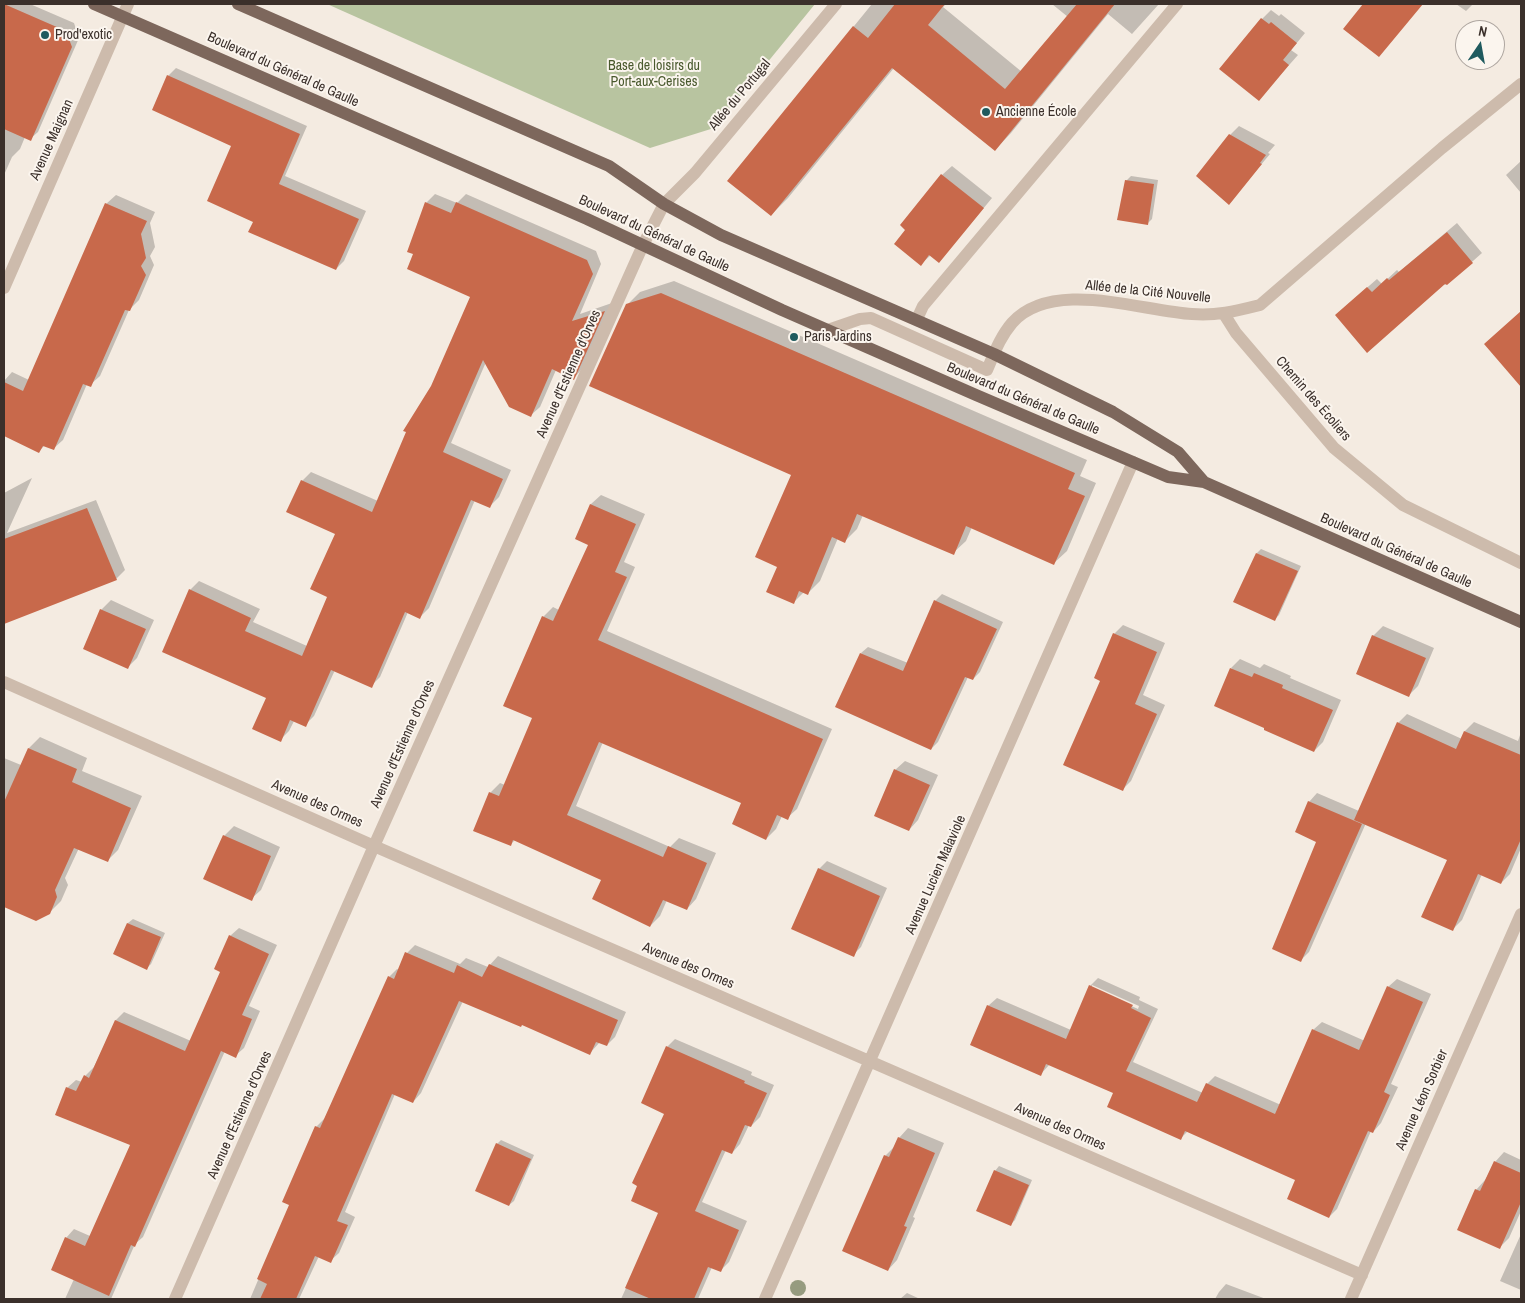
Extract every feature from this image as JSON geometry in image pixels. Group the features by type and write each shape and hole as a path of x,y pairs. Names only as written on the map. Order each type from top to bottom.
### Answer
{"main road":[{"name":"Boulevard du Général de Gaulle","path":"94,4 643,245 828,330 1168,477 1204,482 1521,622"},
{"name":"Boulevard du Général de Gaulle","path":"238,4 609,166 664,204 721,235 994,354 1113,412 1178,452 1204,482"}],"street":[{"name":"Avenue Maignan","path":"4,288 128,4"},
{"name":"Allée du Portugal","path":"664,204 695,173 836,4"},
{"path":"916,319 923,306 1178,4"},
{"name":"Allée de la Cité Nouvelle","path":"828,330 860,319 871,318 987,370 1001,338 1013,322 1027,311 1045,304 1099,300 1191,314 1224,314 1260,305 1442,148 1521,84"},
{"name":"Avenue d'Estienne d'Orves","path":"175,1299 374,846 643,245 664,204"},
{"name":"Chemin des Écoliers","path":"1224,314 1236,333 1334,448 1403,505 1521,563"},
{"name":"Avenue Lucien Malaviole","path":"765,1299 1133,462"},
{"name":"Avenue des Ormes","path":"4,682 374,846 1362,1275"},
{"name":"Avenue Léon Sorbier","path":"1351,1299 1521,914"}],"green space":[{"name":"Base de loisirs du Port-aux-Cerises","path":"327,4 815,4 714,128 650,148"}],"building":[{"path":"4,4 66,31 72,47 31,141 4,129"},
{"name":"Ancienne École","path":"895,4 945,4 928,25 1005,89 1077,4 1115,4 995,151 892,68 771,216 727,181 853,26 868,38"},
{"path":"1363,4 1423,4 1379,57 1343,29"},
{"path":"1261,18 1269,24 1271,22 1297,43 1283,60 1289,65 1259,101 1219,69"},
{"path":"167,75 300,134 279,184 359,219 336,270 248,232 253,222 207,201 231,146 152,110"},
{"path":"1229,134 1266,155 1260,163 1262,164 1229,205 1196,176"},
{"path":"941,174 984,208 939,263 929,255 921,266 894,244 905,230 900,225"},
{"path":"1125,180 1154,184 1148,225 1117,220"},
{"path":"425,202 451,213 456,202 587,260 593,274 572,321 605,311 574,380 552,369 531,417 509,407 483,360 443,452 503,479 490,508 471,500 420,619 405,612 372,688 331,670 306,727 290,720 281,742 252,729 266,698 162,652 189,589 251,618 245,631 302,656 327,597 310,589 335,534 286,512 301,480 372,512 406,432 403,431 431,386 470,297 407,269 413,254 407,252"},
{"path":"105,203 147,221 141,234 146,258 141,266 146,275 130,311 125,310 91,387 83,384 54,450 43,446 39,453 4,436 4,382 23,391"},
{"path":"1447,232 1473,263 1447,285 1445,284 1367,353 1335,315 1367,287 1372,292 1387,278 1389,280"},
{"path":"661,293 1075,473 1068,489 1085,496 1054,565 966,526 954,555 857,514 845,543 832,537 808,595 799,591 794,604 766,592 777,567 755,557 791,475 589,386 626,304"},
{"path":"1521,311 1521,387 1484,344"},
{"path":"590,504 636,524 615,572 627,577 598,640 823,739 788,820 777,815 766,840 732,824 741,803 599,742 567,815 663,857 668,846 707,863 687,910 663,900 650,927 592,899 601,880 513,840 511,846 473,831 489,792 499,796 532,718 503,706 542,616 553,621 588,545 575,539"},
{"path":"87,508 117,580 4,624 4,539"},
{"path":"1256,553 1298,571 1275,621 1233,602"},
{"path":"934,600 997,629 973,680 965,677 931,750 835,707 860,653 903,671"},
{"path":"100,609 146,629 128,669 83,649"},
{"path":"1113,633 1157,652 1135,704 1157,714 1123,791 1063,765 1100,681 1094,678"},
{"path":"1372,635 1426,658 1409,697 1356,674"},
{"path":"1230,668 1252,677 1254,673 1283,685 1282,688 1333,710 1314,752 1214,706"},
{"path":"1397,722 1456,749 1464,731 1521,755 1521,839 1501,884 1478,874 1453,931 1421,917 1447,860 1354,820"},
{"path":"28,748 77,769 72,782 131,808 108,862 74,848 55,890 57,897 50,914 36,921 4,907 4,802"},
{"path":"894,769 930,785 909,831 874,816"},
{"path":"1308,801 1362,824 1301,962 1272,949 1316,842 1295,832"},
{"path":"223,835 271,856 252,901 203,879"},
{"path":"818,868 880,896 854,957 791,929"},
{"path":"127,923 161,937 147,970 113,954"},
{"path":"229,935 269,954 242,1015 252,1019 236,1058 221,1051 135,1247 131,1245 109,1296 51,1270 65,1237 85,1246 130,1145 55,1115 66,1087 76,1091 84,1075 89,1078 115,1020 185,1051 220,972 214,969"},
{"path":"405,952 454,973 457,965 482,977 489,964 618,1020 607,1046 596,1042 590,1055 522,1025 521,1027 459,1001 413,1103 392,1094 337,1221 348,1225 331,1263 315,1256 296,1299 260,1299 267,1284 257,1279 289,1205 282,1202 315,1126 320,1128 388,976 394,979"},
{"path":"1089,985 1133,1005 1131,1008 1151,1018 1126,1071 1197,1102 1206,1083 1275,1114 1312,1029 1359,1050 1387,986 1423,1002 1384,1092 1390,1095 1373,1133 1368,1131 1329,1218 1287,1199 1295,1180 1185,1131 1181,1140 1107,1107 1113,1093 1046,1064 1041,1076 970,1045 987,1005 1066,1039"},
{"path":"666,1046 745,1081 744,1083 767,1093 751,1127 745,1125 732,1154 722,1150 695,1211 739,1230 721,1272 708,1267 694,1299 651,1299 625,1288 658,1213 631,1201 637,1186 632,1183 664,1114 641,1103"},
{"path":"898,1137 935,1153 904,1226 907,1227 888,1271 842,1251 884,1155 889,1157"},
{"path":"496,1143 531,1159 509,1206 475,1191"},
{"path":"1494,1161 1521,1173 1521,1202 1500,1249 1457,1230 1475,1189 1480,1191"},
{"path":"994,1170 1029,1185 1011,1226 976,1211"}],"place":[{"name":"Prod'exotic","path":"45,35"},
{"name":"Ancienne École","path":"986,112"},
{"name":"Paris Jardins","path":"794,337"}]}
